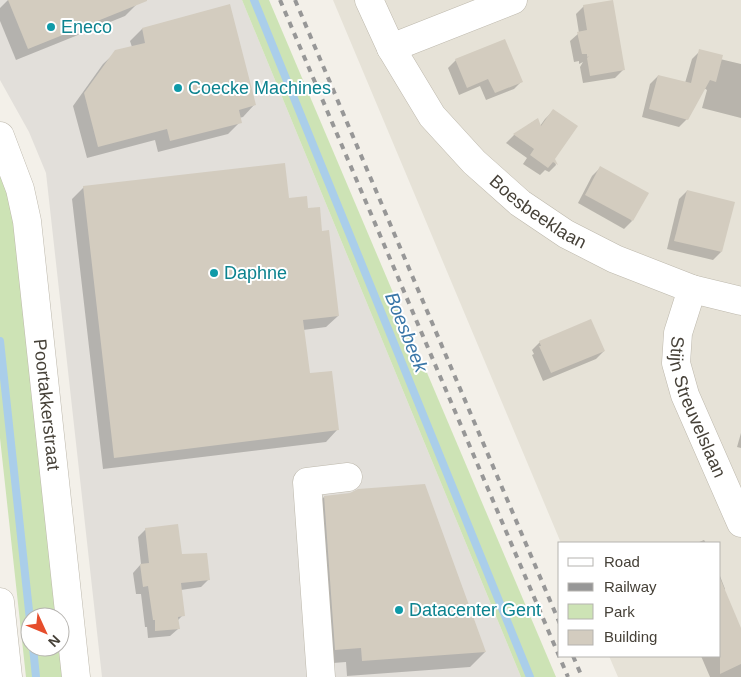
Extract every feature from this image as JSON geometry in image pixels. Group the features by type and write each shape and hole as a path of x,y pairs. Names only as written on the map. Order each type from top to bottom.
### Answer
{"street":[{"name":"Boesbeeklaan","path":"369,0 391,48 432,116 474,162 520,203 566,234 615,259 692,289 741,301"},
{"path":"391,48 513,0"},
{"name":"Poortakkerstraat","path":"0,136 20,189 27,221 76,677"},
{"name":"Stijn Streuvelslaan","path":"692,289 678,333 676,363 685,395 741,522"},
{"path":"321,677 307,482 348,477"},
{"path":"0,602 8,677"}],"shaded area":[{"path":"0,0 242,0 521,677 102,677 46,173 29,132 0,80"},
{"path":"333,0 741,0 741,677 618,677 609,657 721,657 721,542 561,542"}],"green space":[{"path":"242,0 269,0 556,677 521,677"},
{"path":"0,161 17,214 59,607 20,607 20,622 0,438"},
{"path":"24,657 65,657 67,677 26,677"}],"building":[{"name":"Eneco","path":"8,0 147,0 147,1 28,49"},
{"path":"613,0 625,70 590,76 587,58 589,56 587,57 587,54 582,54 577,32 587,30 583,5"},
{"name":"Coecke Machines","path":"230,4 256,105 239,110 242,123 170,141 167,129 98,147 84,93 115,50 145,43 142,28"},
{"path":"505,39 523,82 495,93 488,79 467,88 455,59"},
{"path":"699,49 723,55 716,82 710,80 688,120 649,109 658,75 691,83"},
{"path":"553,109 578,126 555,159 558,165 553,162 548,168 530,155 534,149 513,134 538,118 541,126"},
{"name":"Daphne","path":"285,163 289,198 307,196 308,208 320,207 322,231 329,230 339,316 303,320 310,373 332,371 339,430 114,458 83,186"},
{"path":"600,166 649,193 633,221 585,195"},
{"path":"687,190 735,202 722,252 674,241"},
{"path":"591,319 605,351 551,373 539,346 541,346 539,341"},
{"name":"Datacenter Gent","path":"425,484 486,652 362,661 361,648 335,650 324,496 350,493 358,489"},
{"path":"178,524 182,554 207,553 210,580 181,583 185,616 178,617 180,629 155,631 155,620 153,620 148,586 143,587 140,564 149,563 145,528"},
{"path":"721,580 741,628 741,664 720,674"}],"waterway":[{"name":"Boesbeek","path":"254,0 530,677"},
{"path":"0,341 29,607"},
{"path":"34,657 36,677"}],"railway":[{"path":"280,0 558,653"},
{"path":"295,0 558,619"},
{"path":"559,657 568,677"},
{"path":"573,657 582,677"}],"place":[{"name":"Eneco","path":"51,27"},
{"name":"Coecke Machines","path":"178,88"},
{"name":"Daphne","path":"214,273"},
{"name":"Datacenter Gent","path":"399,610"}]}
